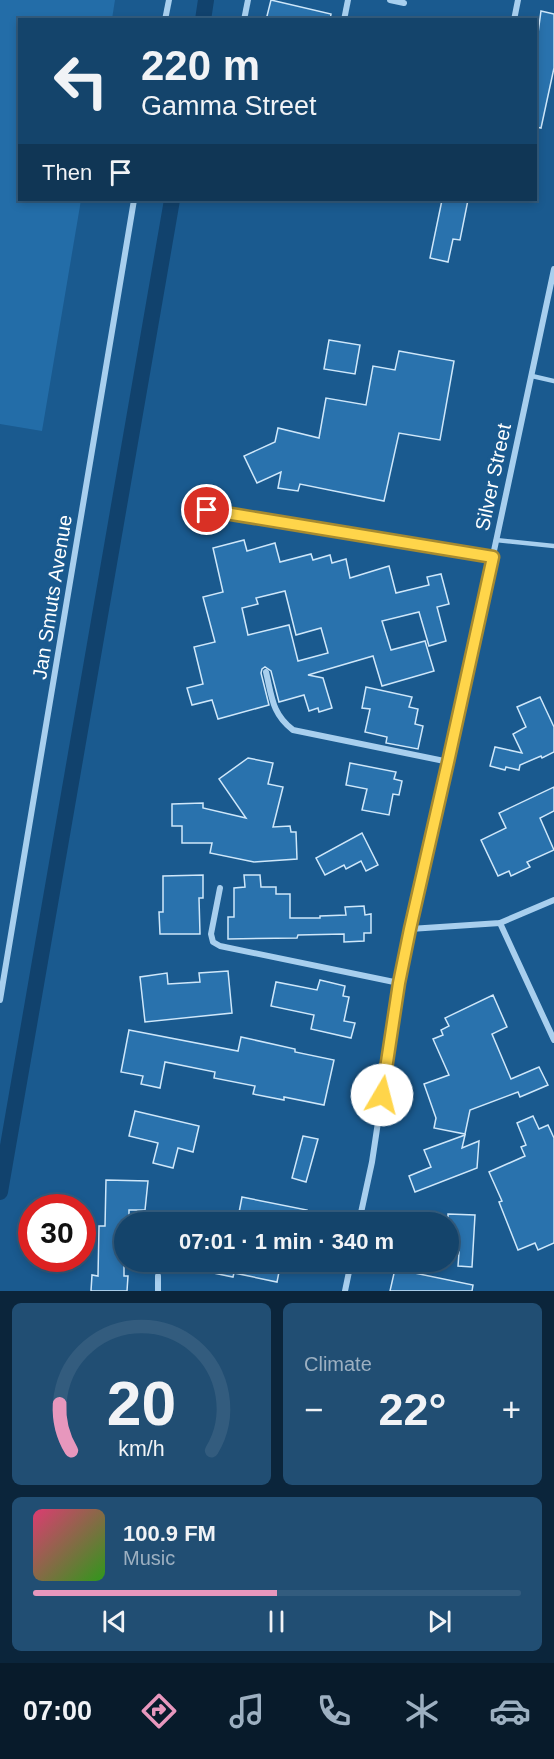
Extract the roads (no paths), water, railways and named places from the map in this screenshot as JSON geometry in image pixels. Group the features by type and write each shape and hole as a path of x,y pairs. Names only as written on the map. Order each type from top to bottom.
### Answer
{"street":[{"path":"165,18 169,0"},
{"path":"244,18 248,0"},
{"path":"344,18 348,0"},
{"path":"390,0 404,3"},
{"path":"514,18 518,0"},
{"name":"Jan Smuts Avenue","path":"0,1000 134,201"},
{"name":"Silver Street","path":"361,1212 372,1162 399,983 410,929 493,557 554,268"},
{"path":"207,510 493,557"},
{"path":"266,672 275,711 293,730 448,762"},
{"path":"220,888 210,934 213,942 220,946 399,983"},
{"path":"410,929 500,923 554,900"},
{"path":"500,923 554,1041"},
{"path":"345,1291 349,1272"},
{"path":"158,1276 158,1291"}],"lane":[{"path":"532,376 554,381"},
{"path":"496,540 554,546"}],"waterway":[{"path":"203,18 206,0"},
{"path":"0,1192 172,201"}]}
